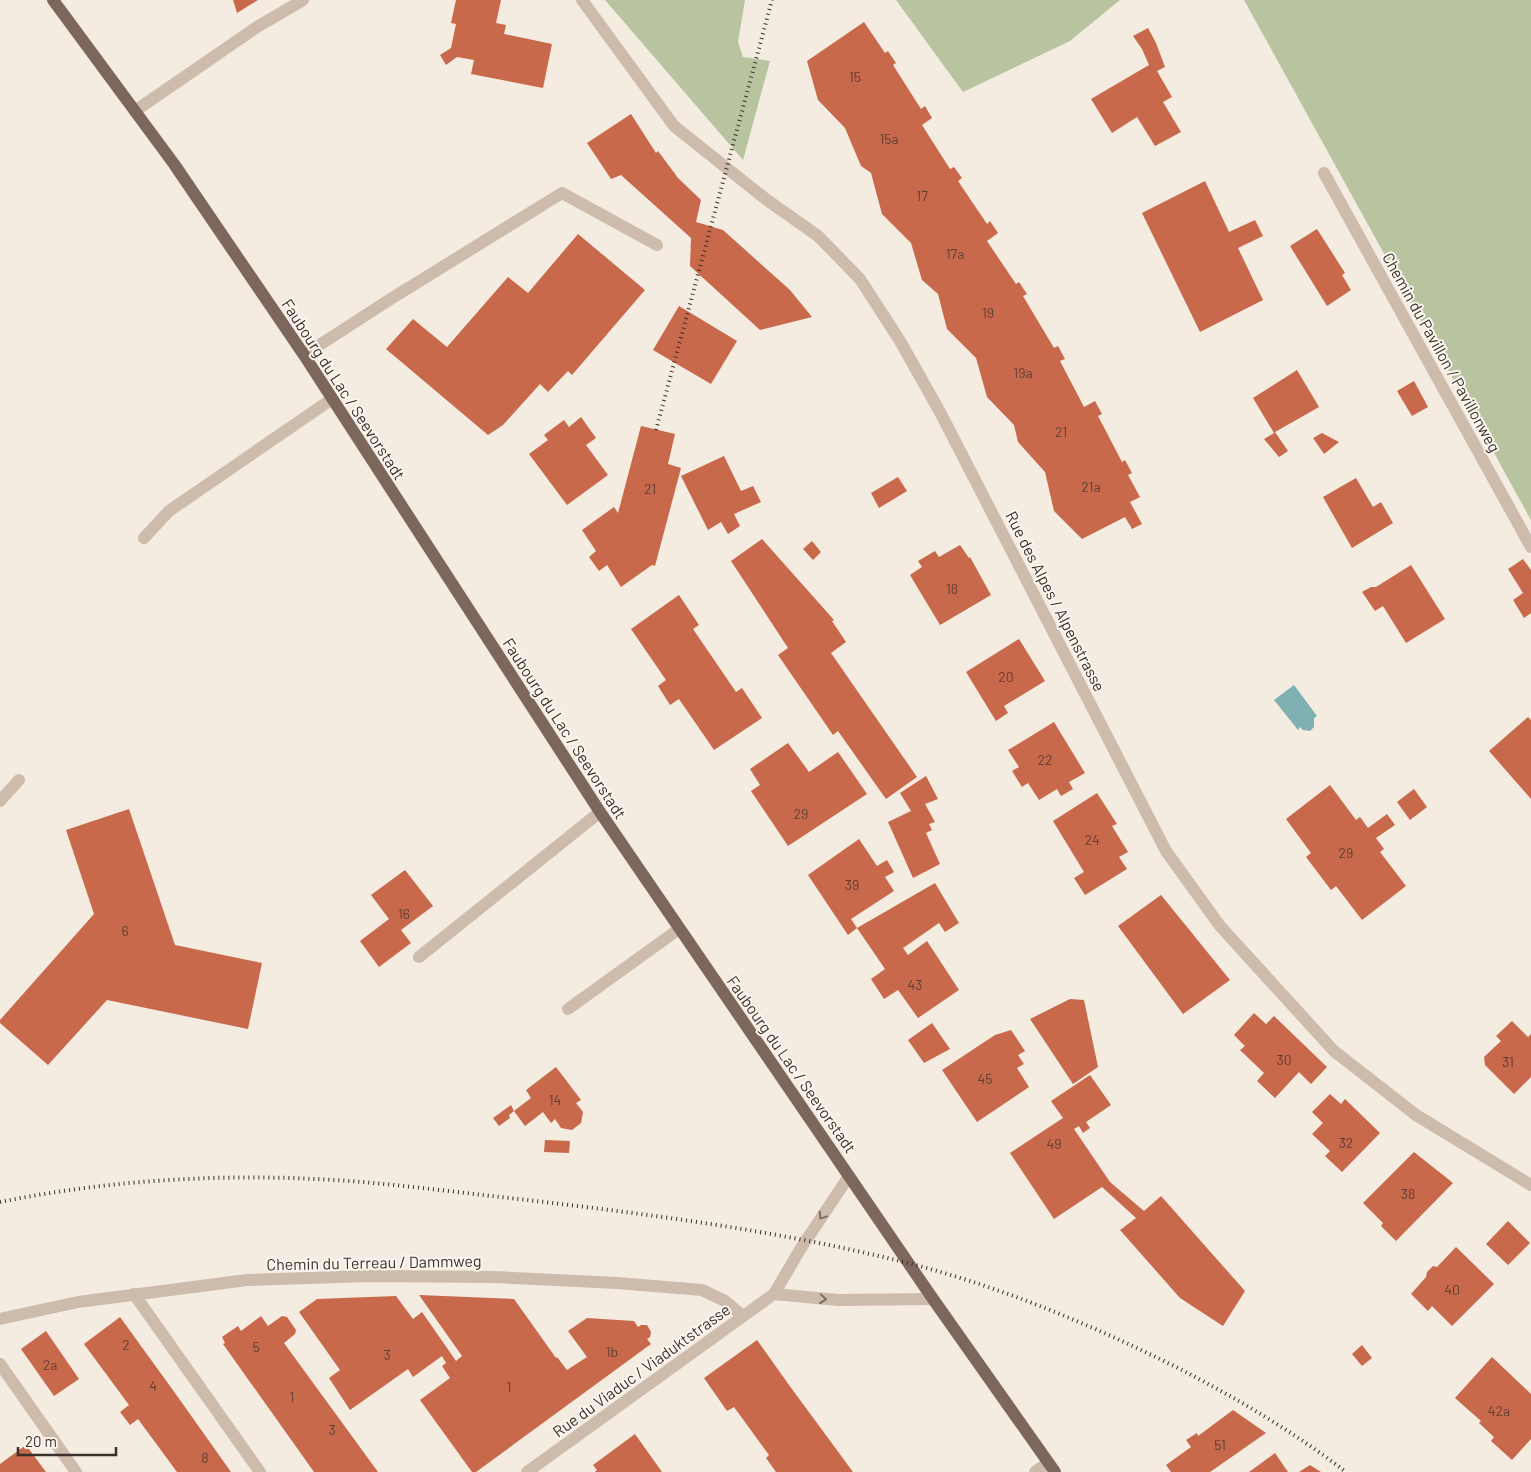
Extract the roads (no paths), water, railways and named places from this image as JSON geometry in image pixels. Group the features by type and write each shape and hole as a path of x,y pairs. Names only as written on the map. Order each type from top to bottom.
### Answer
{"main road":[{"name":"Faubourg du Lac / Seevorstadt","path":"53,0 174,164 304,355 600,812 933,1299 1052,1467"}],"street":[{"path":"135,112 258,27 303,0"},
{"name":"Rue des Alpes / Alpenstrasse","path":"582,0 674,126 767,200 818,236 860,279 900,341 940,412 1166,851 1220,926 1334,1051 1416,1115 1531,1185"},
{"name":"Chemin du Pavillon / Pavillonweg","path":"1324,173 1531,547"},
{"path":"304,355 562,193 657,245"},
{"path":"144,538 169,511 332,399"},
{"path":"0,801 19,780"},
{"path":"419,957 600,812"},
{"path":"568,1009 679,928"},
{"name":"Rue du Viaduc / Viaduktstrasse","path":"527,1472 774,1294 800,1248 849,1176"},
{"name":"Chemin du Terreau / Dammweg","path":"0,1319 78,1302 247,1280 372,1276 492,1277 617,1283 702,1290 725,1301 743,1316"},
{"path":"134,1294 260,1472"},
{"path":"774,1294 838,1300 933,1299"},
{"path":"0,1364 76,1472"},
{"path":"1034,1472 1052,1467"}],"water":[{"path":"1294,685 1317,716 1314,718 1314,727 1310,731 1303,730 1300,727 1298,730 1274,700"}],"railway":[{"path":"656,430 772,0"},
{"path":"0,1202 78,1189 157,1181 237,1178 316,1179 367,1182 621,1211 773,1234 823,1244 923,1267 956,1277 1021,1299 1084,1324 1178,1368 1221,1391 1285,1429 1346,1472"}]}
